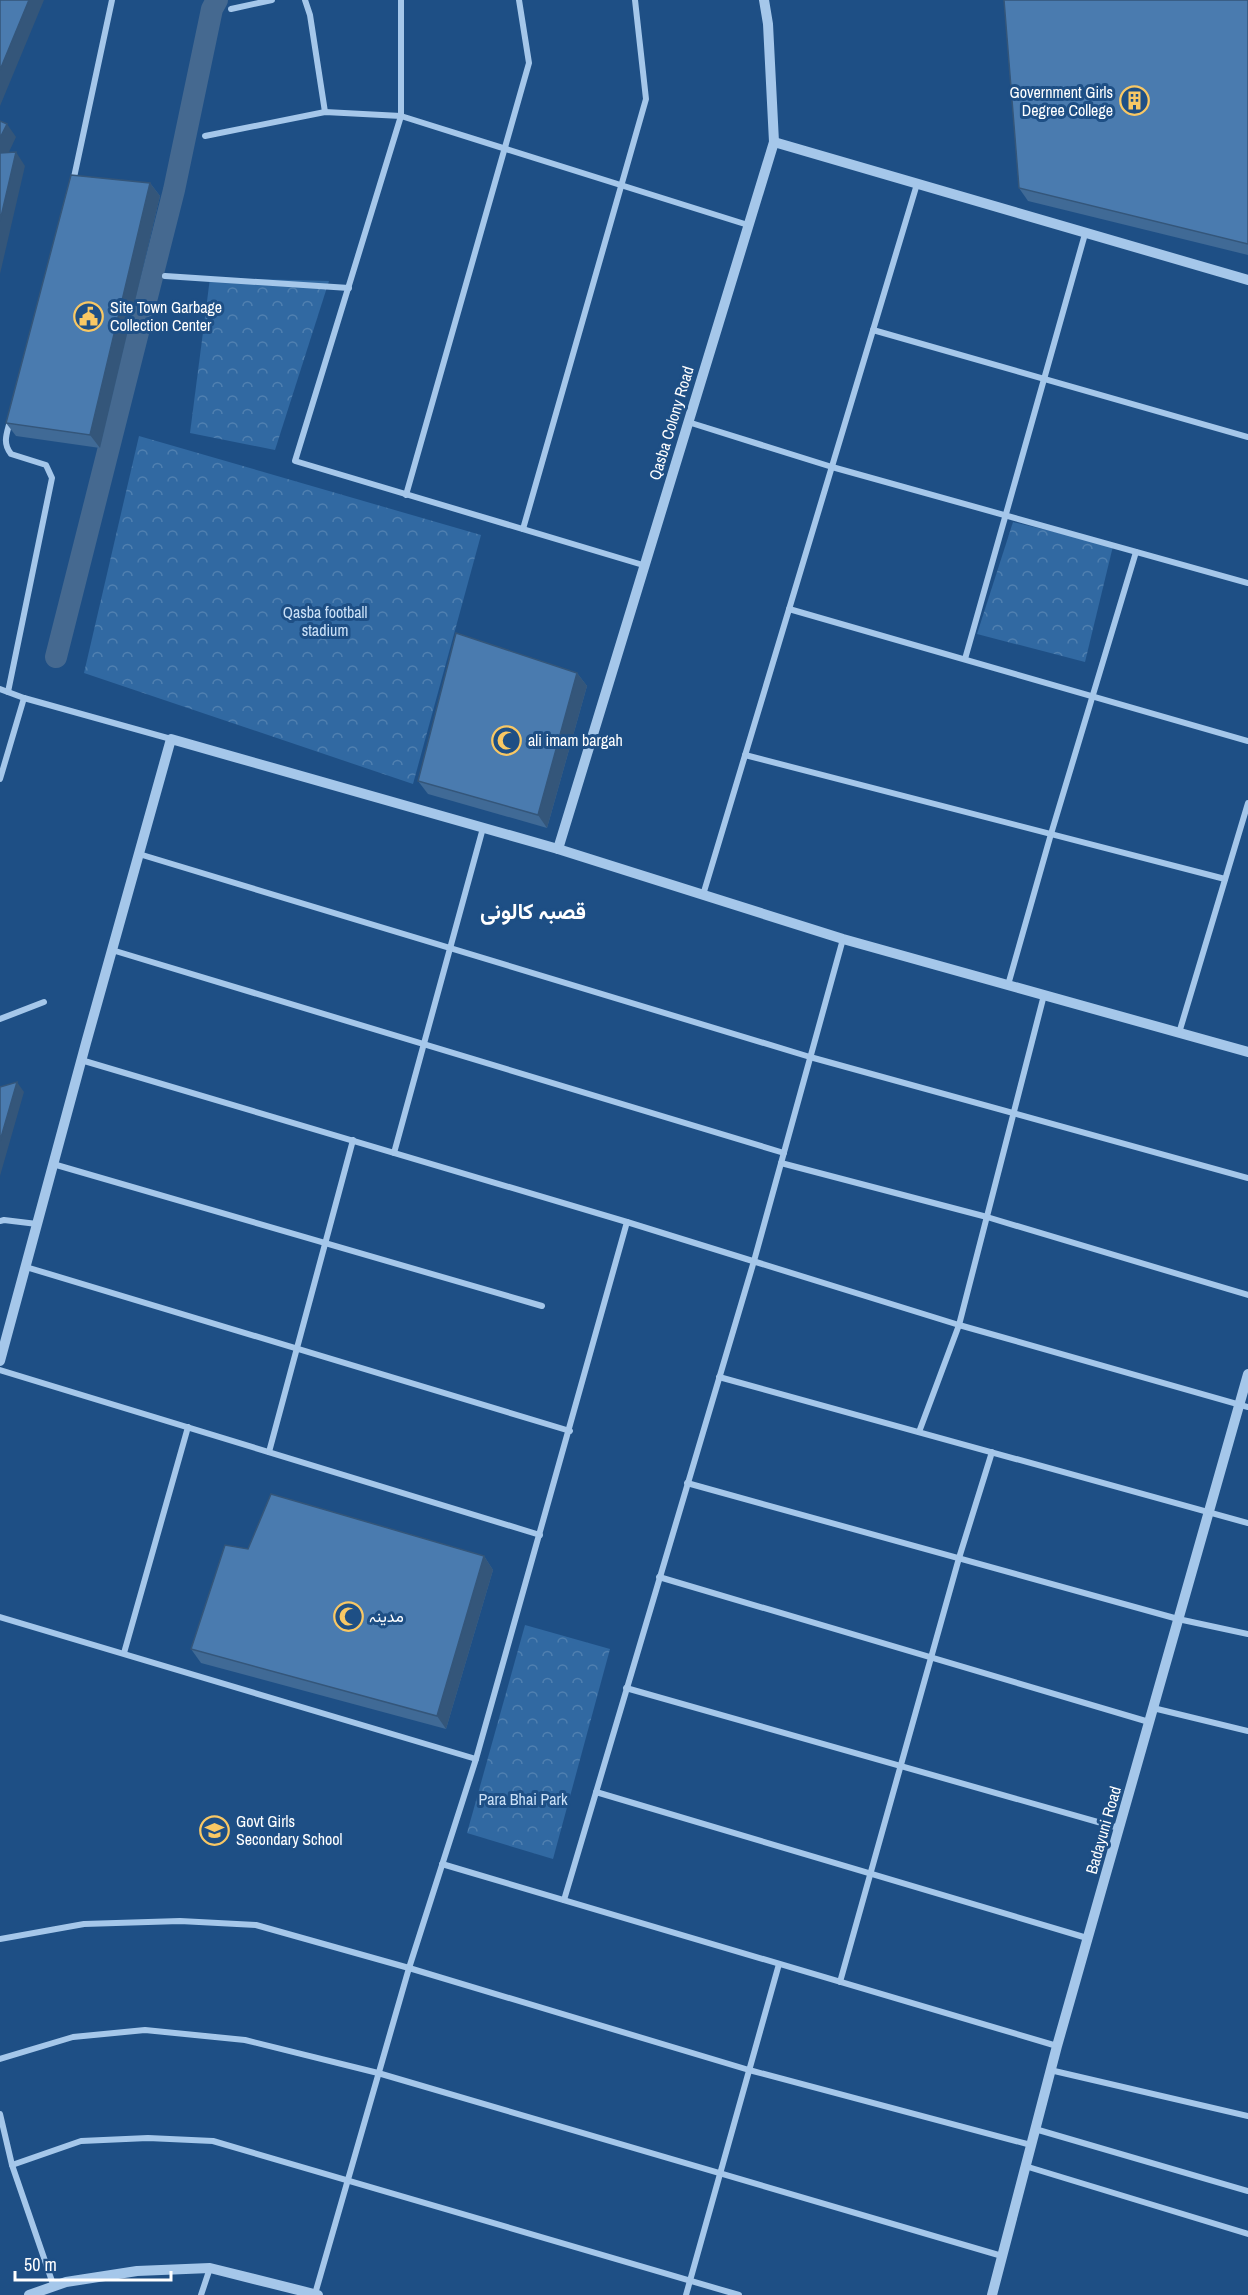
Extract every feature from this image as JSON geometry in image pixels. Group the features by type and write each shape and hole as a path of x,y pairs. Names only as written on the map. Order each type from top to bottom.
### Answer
{"street":[{"path":"72,187 112,0"},
{"path":"231,9 272,0"},
{"path":"305,0 310,15 325,112"},
{"path":"401,0 401,116 296,461 644,565"},
{"path":"406,495 529,63 519,0"},
{"path":"523,529 646,99 635,0"},
{"name":"Qasba Colony Road","path":"558,849 774,142 768,24 764,0"},
{"path":"205,136 325,112 401,116 748,225"},
{"path":"774,142 1248,280"},
{"path":"703,895 917,184"},
{"path":"965,660 1085,234"},
{"path":"165,276 349,288"},
{"path":"873,330 1248,437"},
{"path":"8,692 52,478 46,465 8,451 5,444 12,412"},
{"path":"688,422 832,466 1248,583"},
{"path":"1008,985 1136,552"},
{"path":"789,609 1248,741"},
{"path":"0,689 24,698 558,849 843,939 1248,1052"},
{"path":"0,779 24,698"},
{"path":"0,1361 171,739"},
{"path":"745,755 1225,879"},
{"path":"1179,1033 1248,803"},
{"path":"394,1153 483,828"},
{"path":"139,854 810,1057 1248,1178"},
{"path":"564,1900 754,1261 843,939"},
{"path":"112,950 784,1153"},
{"path":"919,1432 959,1325 1044,995"},
{"path":"0,1019 44,1002"},
{"path":"81,1060 627,1222 959,1325 1244,1406"},
{"path":"269,1452 353,1140"},
{"path":"781,1163 987,1217 1248,1295"},
{"path":"53,1164 542,1306"},
{"path":"0,1221 37,1224"},
{"path":"29,2295 66,2283 137,2271 210,2268 316,2294 409,1968 476,1759 627,1222"},
{"path":"26,1267 570,1431"},
{"path":"0,1370 540,1535"},
{"name":"Badayuni Road","path":"992,2295 1050,2070 1087,1938 1209,1512 1244,1406 1248,1374"},
{"path":"719,1377 1248,1523"},
{"path":"123,1653 188,1427"},
{"path":"840,1982 959,1558 992,1452"},
{"path":"687,1483 1179,1619 1248,1634"},
{"path":"659,1576 1149,1722"},
{"path":"0,1617 476,1759"},
{"path":"626,1688 1119,1828"},
{"path":"1153,1708 1248,1731"},
{"path":"596,1792 1087,1938"},
{"path":"442,1864 1057,2046"},
{"path":"0,1939 84,1924 180,1921 256,1925 409,1968 749,2070 1031,2145"},
{"path":"686,2295 779,1964"},
{"path":"0,2059 73,2037 145,2030 245,2040 378,2073 1002,2256"},
{"path":"1050,2070 1248,2116"},
{"path":"0,2114 12,2165 54,2287"},
{"path":"1035,2129 1248,2191"},
{"path":"12,2165 81,2141 148,2138 213,2141 739,2295"},
{"path":"1025,2166 1248,2234"},
{"path":"201,2295 210,2268"}],"green space":[{"path":"210,278 329,281 275,450 190,433"},
{"name":"Qasba football stadium","path":"139,436 481,535 413,784 84,673"},
{"path":"1013,522 1113,546 1085,662 977,634"},
{"name":"Para Bhai Park","path":"525,1625 610,1649 553,1859 467,1833"}],"building":[{"path":"0,0 29,0 0,70"},
{"name":"Government Girls Degree College","path":"1004,0 1248,0 1248,244 1019,188"},
{"path":"0,121 7,124 0,138"},
{"path":"16,152 0,221 0,153"},
{"name":"Site Town Garbage Collection Center","path":"71,175 150,183 90,435 6,423"},
{"name":"ali imam bargah","path":"456,633 577,673 538,815 418,781"},
{"path":"17,1082 0,1141 0,1087"},
{"name":"مدینہ","path":"271,1494 484,1556 437,1716 191,1649 225,1545 248,1549"}],"waterway":[{"path":"56,657 174,190 212,9 217,0"}],"place":[{"name":"Government Girls Degree College","path":"1134,101"},
{"name":"Site Town Garbage Collection Center","path":"89,316"},
{"name":"ali imam bargah","path":"507,740"},
{"name":"مدینہ","path":"348,1616"},
{"name":"Govt Girls Secondary School","path":"215,1830"}],"district":[{"name":"قصبہ کالونی","path":"533,911"}]}
